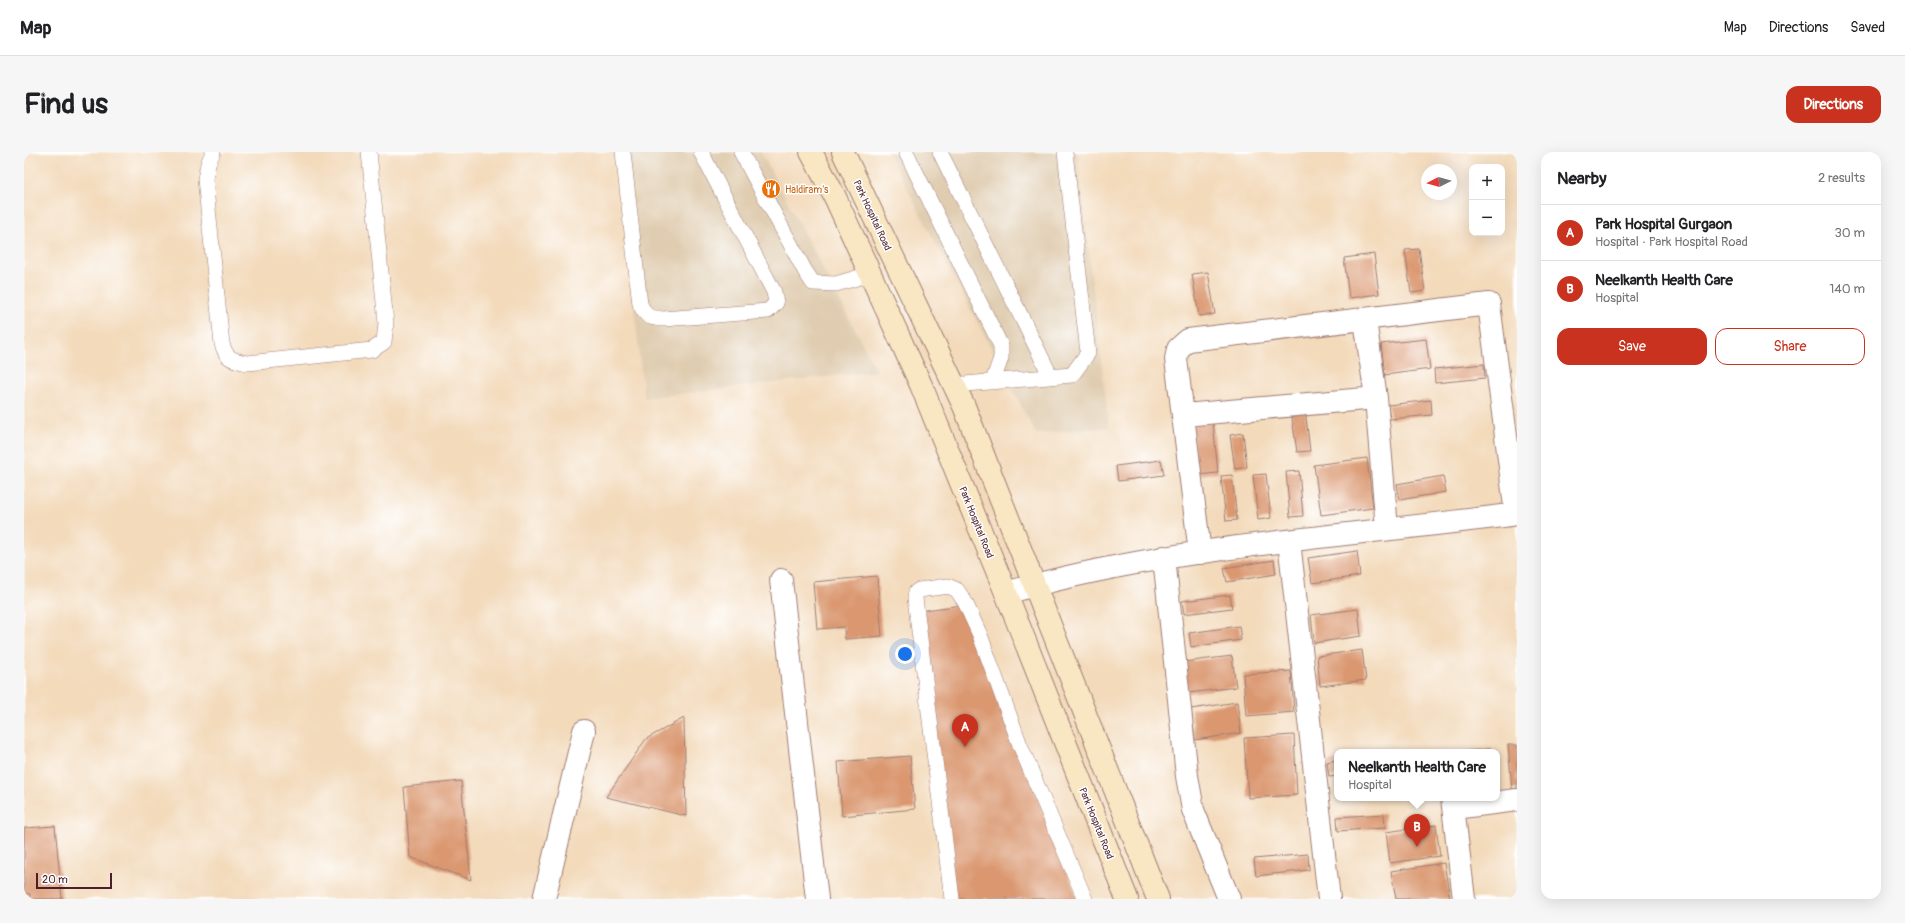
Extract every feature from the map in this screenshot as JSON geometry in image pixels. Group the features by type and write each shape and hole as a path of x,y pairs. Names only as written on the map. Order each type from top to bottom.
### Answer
{"main road":[{"name":"Park Hospital Road","path":"811,152 835,197 921,385 1006,593 1127,899"},
{"name":"Park Hospital Road","path":"843,152 964,406 1154,898"}],"street":[{"path":"1006,593 1033,585 1164,557 1200,553 1387,529 1516,514 1489,304 1188,340 1178,349 1176,359 1200,553"},
{"path":"1365,320 1376,398 1387,529"},
{"path":"1184,416 1376,398"},
{"path":"1289,541 1329,899"},
{"path":"1164,557 1193,810 1229,899"},
{"path":"781,580 817,899"},
{"path":"544,899 584,731"},
{"path":"1500,801 1517,800"},
{"path":"1464,899 1453,803 1496,801"}],"lane":[{"path":"213,152 208,164 205,179 222,344 226,355 234,361 248,364 372,350 384,342 386,323 369,152"},
{"path":"623,152 640,304 644,314 652,318 663,319 768,311 776,303 774,292 701,152"},
{"path":"741,152 805,271 813,283 836,284 870,274"},
{"path":"906,152 1001,346 1001,358 993,381"},
{"path":"940,152 1051,377"},
{"path":"953,385 1072,375 1088,353 1065,152"},
{"path":"952,899 915,598 916,592 919,590 948,586 957,590 965,602 980,635 1020,745 1085,899"}],"shaded area":[{"path":"617,152 761,152 877,371 644,398"},
{"path":"888,152 1077,152 1109,427 1036,434"}],"building":[{"path":"1419,249 1425,291 1411,293 1405,250"},
{"path":"1374,254 1379,294 1349,298 1344,258"},
{"path":"1208,272 1215,314 1199,316 1192,274"},
{"path":"1426,339 1430,369 1385,375 1381,344"},
{"path":"1484,364 1485,378 1435,383 1434,369"},
{"path":"1431,400 1432,415 1390,419 1388,405"},
{"path":"1305,409 1310,451 1297,452 1291,411"},
{"path":"1213,422 1218,473 1197,475 1192,424"},
{"path":"1243,433 1247,467 1235,469 1230,435"},
{"path":"1367,458 1373,508 1321,515 1314,465"},
{"path":"1161,460 1164,475 1118,481 1116,466"},
{"path":"1299,471 1303,516 1290,517 1286,472"},
{"path":"1266,474 1271,518 1258,520 1253,475"},
{"path":"1232,475 1237,520 1226,521 1221,476"},
{"path":"1443,476 1446,492 1400,500 1397,484"},
{"path":"1357,551 1360,576 1312,583 1308,558"},
{"path":"1274,560 1276,574 1227,582 1224,568"},
{"path":"877,576 882,636 845,639 844,627 817,629 813,582"},
{"path":"1230,595 1232,608 1184,614 1182,601"},
{"path":"962,605 1078,899 954,899 918,611"},
{"path":"1358,609 1361,636 1314,643 1311,615"},
{"path":"1239,626 1241,640 1191,647 1189,633"},
{"path":"1362,650 1366,680 1320,686 1317,656"},
{"path":"1232,656 1236,687 1188,693 1184,662"},
{"path":"1291,671 1294,712 1246,716 1243,674"},
{"path":"1237,702 1241,733 1195,740 1191,709"},
{"path":"684,718 686,816 606,797 646,739"},
{"path":"1294,735 1297,795 1248,798 1244,738"},
{"path":"1508,745 1517,745 1517,789 1512,789"},
{"path":"910,756 915,809 842,816 838,762"},
{"path":"1334,761 1334,776 1329,777 1327,762"},
{"path":"461,781 471,880 410,857 404,787"},
{"path":"1384,814 1385,828 1338,831 1337,817"},
{"path":"1436,825 1440,856 1390,863 1386,832"},
{"path":"55,826 62,899 30,899 30,894 24,894 24,828"},
{"path":"1308,854 1309,870 1256,876 1254,859"},
{"path":"1444,863 1450,899 1396,899 1391,871"}],"place":[{"name":"Haldiram's","path":"771,189"},
{"name":"Park Hospital Gurgaon","path":"965,747"},
{"name":"Neelkanth Health Care","path":"1417,847"}]}
